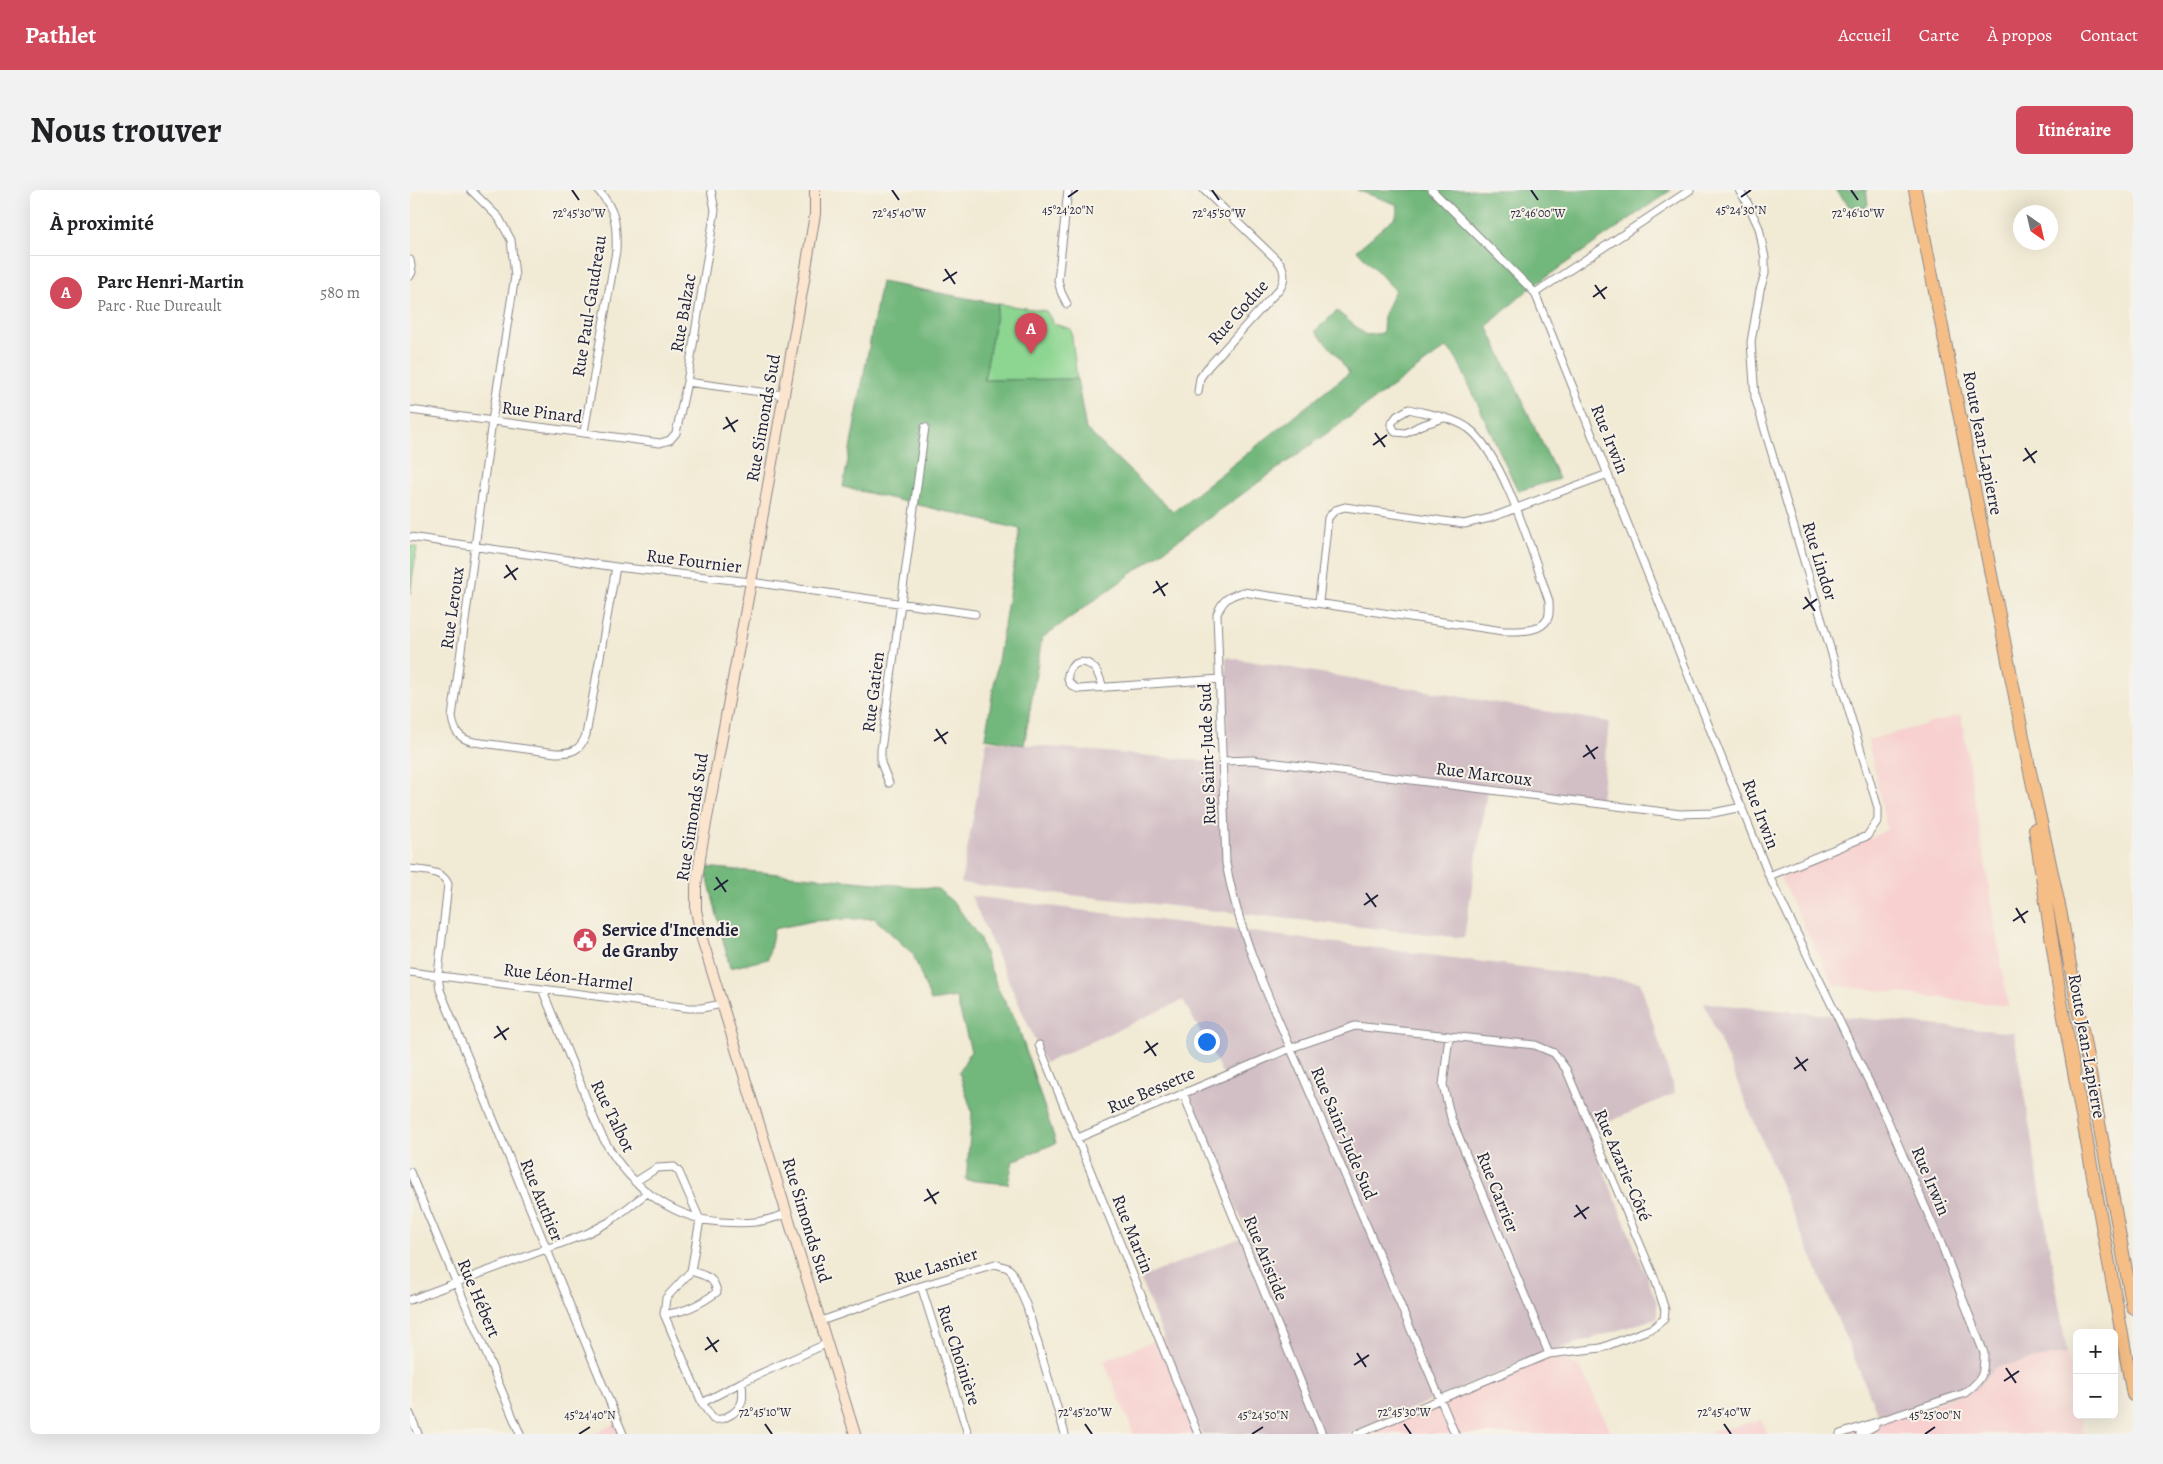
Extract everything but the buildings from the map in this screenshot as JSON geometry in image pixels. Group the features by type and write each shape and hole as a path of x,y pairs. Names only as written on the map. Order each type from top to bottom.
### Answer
{"highway":[{"name":"Route Jean-Lapierre","path":"1915,190 2016,703 2060,910 2133,1308"},
{"name":"Route Jean-Lapierre","path":"2016,703 2060,995 2133,1395"}],"street":[{"name":"Rue Leroux","path":"471,190 498,218 511,240 516,276 492,421 452,717 453,726 464,740 569,753 583,744 616,567"},
{"name":"Rue Paul-Gaudreau","path":"584,432 616,242 614,214 598,190"},
{"name":"Rue Balzac","path":"670,440 676,433 687,382 715,210 711,190"},
{"name":"Rue Simonds Sud","path":"814,190 815,214 751,582 702,845 696,886 696,910 702,939 855,1434"},
{"path":"1067,304 1058,280 1068,190"},
{"name":"Rue Godue","path":"1198,392 1200,378 1208,367 1281,287 1284,278 1280,263 1204,190"},
{"name":"Rue Irwin","path":"1432,190 1535,293 1769,876 1888,1121 1942,1246 1984,1353 1984,1372 1978,1382 1965,1392 1888,1420 1860,1434"},
{"path":"1535,293 1690,190"},
{"name":"Rue Lindor","path":"1738,190 1747,202 1760,228 1765,258 1765,274 1760,290 1751,342 1755,397 1878,808 1878,820 1867,836 1769,876"},
{"path":"410,260 410,276"},
{"path":"687,382 783,395"},
{"name":"Rue Saint-Jude Sud","path":"1444,418 1419,426 1406,433 1394,432 1391,424 1397,416 1410,409 1444,418 1468,428 1490,453 1516,507 1549,601 1548,617 1540,627 1503,631 1243,592 1230,595 1222,602 1217,614 1226,863 1231,890 1242,926 1291,1048 1455,1434"},
{"name":"Rue Pinard","path":"410,410 660,443 670,440"},
{"name":"Rue Gatien","path":"889,783 881,763 881,750 926,427"},
{"path":"1319,602 1328,518 1335,510 1346,507 1464,524 1490,518 1608,474"},
{"name":"Rue Fournier","path":"410,537 616,567 751,582 975,614"},
{"path":"1103,688 1096,670 1082,662 1070,668 1067,674 1067,678 1074,688 1103,688 1220,679"},
{"name":"Rue Marcoux","path":"1222,761 1253,760 1680,814 1713,813 1742,807"},
{"path":"410,869 438,873 446,878 448,884 438,976"},
{"name":"Rue Léon-Harmel","path":"410,972 689,1008 702,1008 722,1004"},
{"name":"Rue Authier","path":"438,976 440,990 623,1434"},
{"name":"Rue Talbot","path":"542,989 601,1134 617,1162 647,1193 669,1208 700,1220 742,1223 766,1222 788,1213"},
{"name":"Rue Azarie-Côté","path":"1291,1048 1355,1026 1535,1045 1554,1053 1566,1069 1656,1282 1665,1310 1664,1320 1653,1328 1601,1348 1549,1354 1357,1434"},
{"name":"Rue Carrier","path":"1449,1036 1443,1085 1451,1118 1549,1354"},
{"name":"Rue Martin","path":"1039,1045 1198,1434"},
{"name":"Rue Bessette","path":"1078,1138 1291,1048"},
{"name":"Rue Aristide","path":"1183,1093 1322,1434"},
{"path":"635,1182 657,1168 674,1167 679,1172 700,1220 691,1271 666,1298 664,1314 702,1403 713,1419 722,1420 740,1408 743,1400 742,1382"},
{"name":"Rue Hébert","path":"410,1172 520,1434"},
{"path":"410,1300 586,1234 610,1222 647,1193"},
{"name":"Rue Lasnier","path":"821,1321 921,1286 995,1264 1008,1268 1027,1307 1065,1434"},
{"path":"664,1314 679,1313 705,1301 717,1292 715,1283 710,1278 691,1271"},
{"name":"Rue Choinière","path":"921,1286 968,1434"},
{"path":"702,1403 742,1382 828,1343"},
{"path":"410,1414 418,1434"},
{"name":"Rue Irwin","path":"1840,1434 1888,1420"}],"shaded area":[{"path":"1226,657 1609,722 1601,800 1488,785 1464,938 961,883 987,741 1227,763"},
{"path":"1961,715 2008,1006 1834,985 1780,878 1887,830 1868,740"},
{"path":"971,896 1640,982 1675,1093 1588,1131 1657,1303 1657,1318 1558,1349 1349,1434 1202,1434 1140,1278 1248,1235 1189,1093 1224,1076 1183,1000 1045,1063"},
{"path":"1704,1003 2014,1033 2067,1353 1996,1367 1975,1391 1879,1417"},
{"path":"1163,1337 1201,1434 1134,1434 1104,1361"},
{"path":"2067,1353 2073,1382 2073,1419 2081,1419 2084,1434 1840,1434 1975,1391 1996,1367"},
{"path":"1549,1354 1580,1367 1612,1434 1357,1434"},
{"path":"1761,1420 1768,1434 1702,1434"},
{"path":"618,1422 623,1434 595,1434"}],"green space":[{"path":"1357,190 1671,190 1529,289 1487,326 1559,479 1518,491 1457,359 1447,347 1042,638 1024,745 985,738 1020,529 843,487 881,282 998,304 984,380 1077,379 1086,429 1173,512 1349,373 1337,355 1315,331 1337,311 1366,335 1383,333 1384,314 1395,290 1357,250 1396,216 1398,205"},
{"path":"1836,190 1866,190 1868,204 1864,209 1849,206"},
{"path":"998,304 1046,311 1054,324 1071,329 1077,379 984,380"},
{"path":"410,546 417,547 410,594"},
{"path":"705,867 938,889 955,904 979,937 998,989 1018,1026 1056,1143 1013,1161 1008,1184 966,1180 972,1112 959,1072 971,1051 956,997 931,1001 913,954 874,918 813,921 774,929 768,959 730,968"}],"place":[{"name":"Parc Henri-Martin","path":"1031,354"},
{"name":"Service d'Incendie de Granby","path":"585,940"}]}
